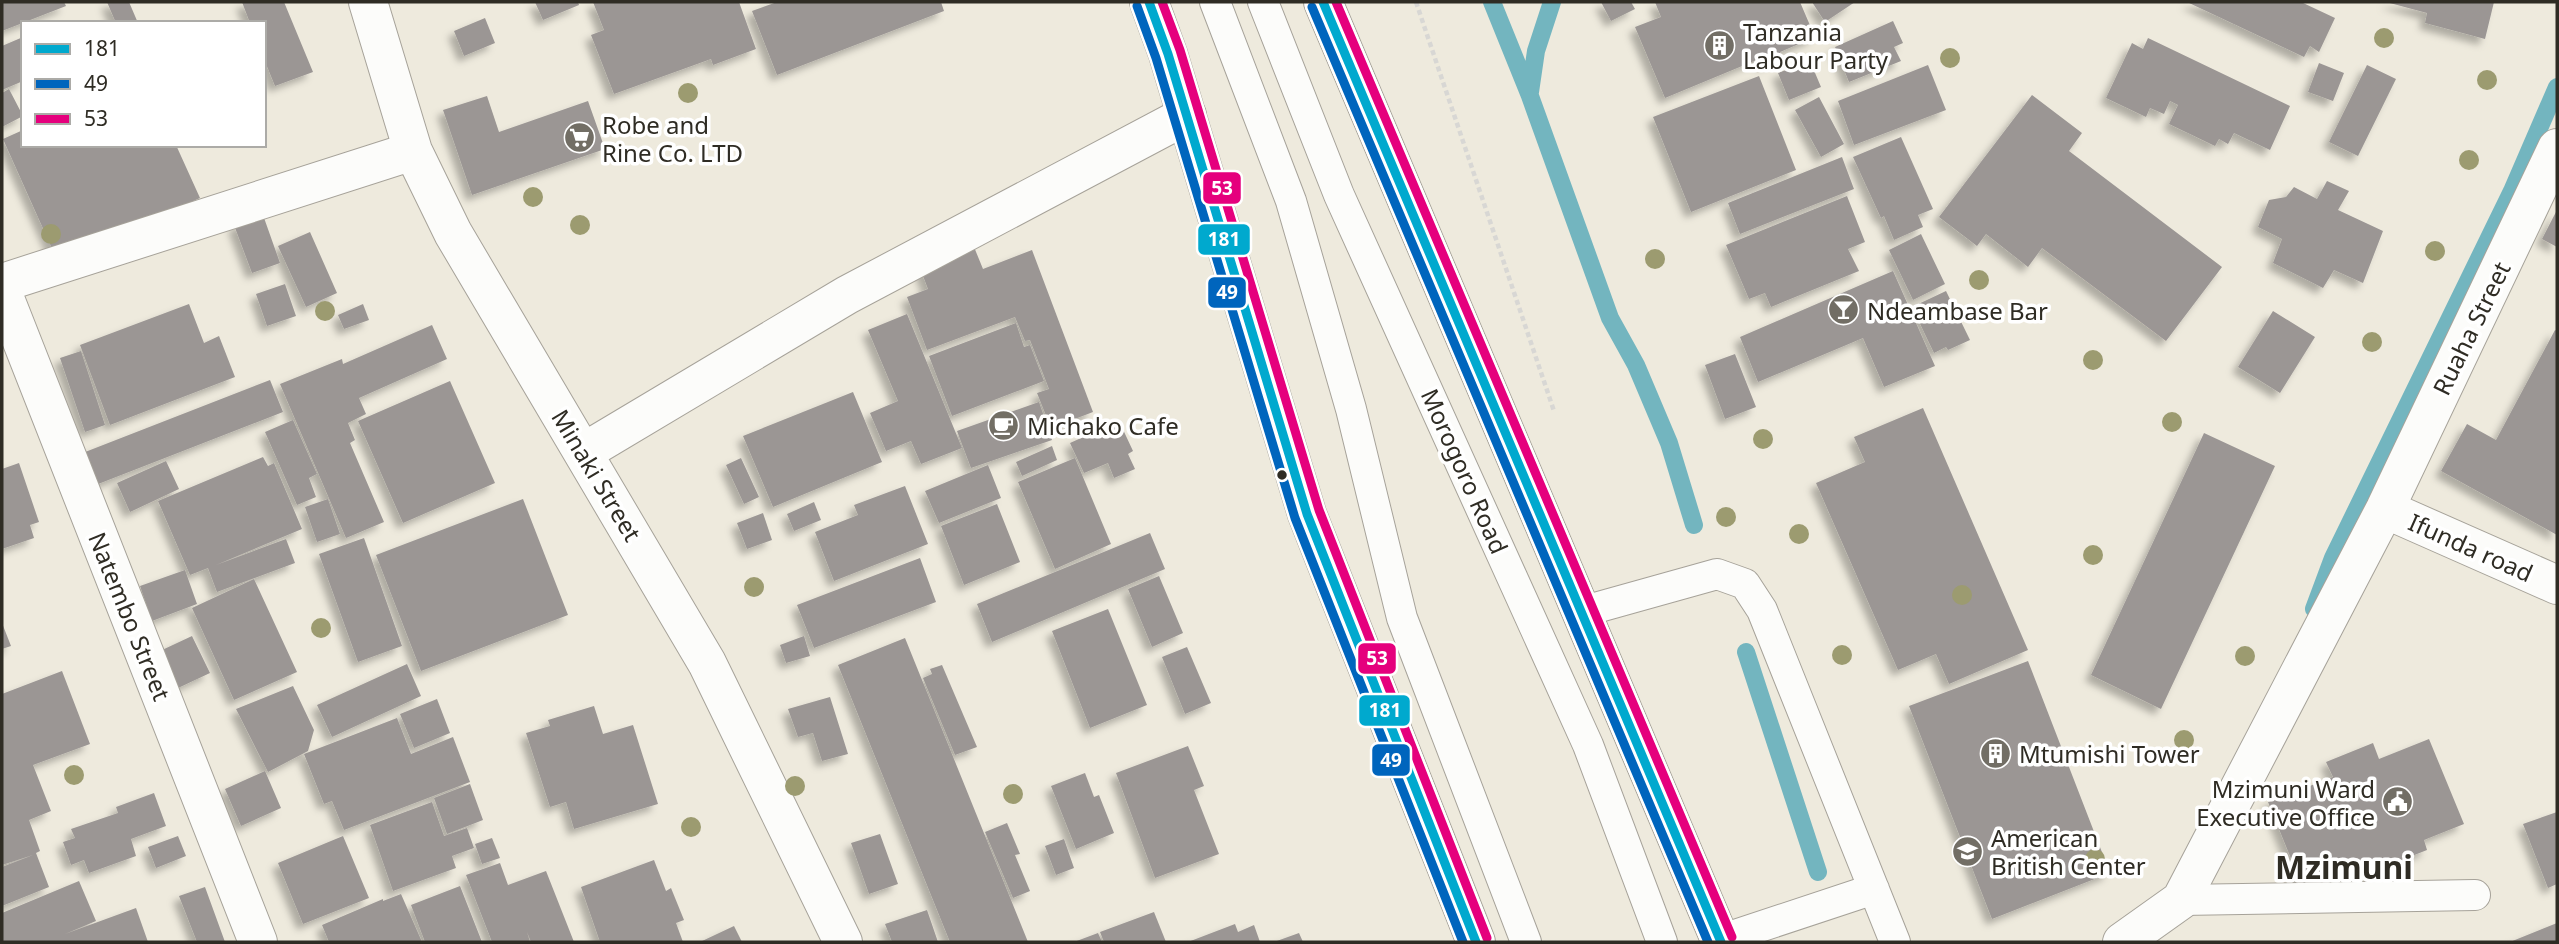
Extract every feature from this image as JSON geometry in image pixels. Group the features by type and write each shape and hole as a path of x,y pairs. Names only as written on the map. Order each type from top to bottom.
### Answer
{"main road":[{"name":"Minaki Street","path":"368,2 413,151 453,233 707,663 843,942"},
{"path":"1149,2 1187,115 1307,514 1476,942"},
{"name":"Morogoro Road","path":"1323,2 1720,941"},
{"path":"584,452 847,295 1187,115"},
{"name":"Ruaha Street","path":"2180,900 2385,509 2557,148"},
{"path":"2,283 413,151"},
{"name":"Natembo Street","path":"2,290 258,942"},
{"name":"Ifunda road","path":"2385,509 2557,585"},
{"path":"2122,942 2180,900"}],"lane":[{"path":"1215,2 1291,201 1351,408 1402,618 1526,942"},
{"name":"Morogoro Road","path":"1263,2 1339,195 1457,450 1588,745 1662,942"},
{"path":"1581,612 1717,574 1745,584 1762,610 1895,942"},
{"path":"1720,941 1874,889"},
{"path":"2180,900 2474,895"}],"path":[{"path":"1416,2 1557,419"}],"building":[{"path":"2,2 64,2 66,6 21,21 21,24 2,31"},
{"path":"107,2 129,2 137,21 115,21"},
{"path":"242,2 284,2 313,72 275,86 266,64 266,21 249,21"},
{"path":"535,2 578,2 579,5 543,20"},
{"path":"593,2 739,2 756,49 713,65 711,59 614,94 591,35 604,30"},
{"path":"777,2 941,2 944,11 777,75 752,11"},
{"path":"1601,2 1631,2 1635,9 1611,21"},
{"name":"Tanzania Labour Party","path":"1655,2 1800,2 1815,37 1780,52 1782,57 1762,65 1759,59 1665,98 1635,27 1661,17"},
{"path":"1812,2 1855,2 1825,22"},
{"path":"2187,2 2301,2 2335,18 2319,52 2310,46 2304,57"},
{"path":"2386,2 2494,2 2485,39 2425,23 2427,13"},
{"path":"485,18 495,43 464,56 454,31"},
{"path":"1893,21 1903,43 1894,47 1901,61 1849,82 1835,47"},
{"path":"21,38 21,82 2,90 2,46"},
{"path":"2148,38 2290,106 2270,150 2234,133 2228,144 2219,139 2215,146 2169,124 2178,105 2170,101 2164,114 2150,108 2146,117 2106,98 2132,43 2143,49"},
{"path":"1810,61 1821,87 1789,100 1778,73"},
{"path":"2319,63 2344,73 2333,101 2308,92"},
{"path":"1928,65 1946,110 1854,145 1838,101"},
{"path":"2367,65 2396,79 2358,156 2329,142"},
{"path":"1759,76 1796,170 1691,212 1653,117"},
{"path":"9,89 21,117 2,127 2,93"},
{"path":"2032,95 2082,133 2069,151 2222,267 2166,341 2042,248 2028,267 1986,234 1977,246 1939,217"},
{"path":"487,96 499,132 588,101 605,149 472,195 443,110"},
{"path":"1819,97 1844,144 1821,157 1795,110"},
{"path":"21,131 21,147 177,147 200,198 58,262 3,139"},
{"path":"1901,137 1933,209 1918,215 1923,227 1894,240 1853,157"},
{"path":"1842,157 1854,189 1740,234 1728,203"},
{"path":"2327,181 2349,191 2338,210 2383,231 2363,283 2334,270 2323,288 2273,263 2282,239 2258,227 2269,200 2286,197 2294,187 2317,199"},
{"path":"1847,196 1865,242 1848,249 1859,271 1771,307 1765,293 1749,299 1726,245"},
{"path":"2557,210 2557,247 2542,239"},
{"path":"263,215 280,263 252,273 234,225"},
{"path":"310,232 337,293 306,307 278,246"},
{"path":"1921,234 1945,284 1913,300 1889,250"},
{"path":"974,247 983,269 1032,250 1093,412 1051,428 1037,393 1049,389 1030,340 1025,341 1015,317 927,350 907,297 928,289 920,268"},
{"path":"1893,271 1935,366 1884,387 1863,338 1758,382 1740,337"},
{"path":"285,284 296,316 267,326 256,294"},
{"path":"1946,291 1970,340 1934,353 1912,307"},
{"path":"189,304 204,343 219,336 235,377 110,425 80,345"},
{"path":"363,304 369,320 344,329 338,315"},
{"path":"2273,311 2315,337 2280,393 2238,367"},
{"path":"907,314 962,448 921,464 911,441 886,451 870,413 898,401 868,330"},
{"path":"1016,323 1024,347 1030,345 1044,381 952,416 929,356"},
{"path":"432,325 447,359 359,398 366,414 348,423 355,440 350,443 384,522 346,538 280,384 342,359 343,364"},
{"path":"2555,330 2557,535 2441,471 2467,424 2496,440"},
{"path":"81,351 105,425 85,432 60,358"},
{"path":"1735,354 1756,407 1725,419 1705,365"},
{"path":"270,380 283,412 93,486 80,454"},
{"path":"450,381 495,483 403,523 358,421"},
{"path":"853,392 882,462 773,507 743,436"},
{"path":"1039,402 1052,440 971,468 957,431"},
{"path":"1923,408 2028,650 1949,684 1936,654 1898,670 1816,483 1865,462 1854,437"},
{"path":"293,420 317,474 309,478 316,497 297,505 265,432"},
{"path":"1119,421 1133,451 1128,454 1135,469 1114,478 1108,463 1084,473 1070,443"},
{"path":"2204,433 2275,466 2161,709 2091,675"},
{"path":"1052,446 1057,460 1022,476 1016,462"},
{"path":"263,457 268,466 274,463 302,529 216,565 286,539 295,563 217,592 208,568 190,575 158,501"},
{"path":"741,458 759,497 744,504 726,465"},
{"path":"1075,458 1111,544 1055,569 1018,482"},
{"path":"166,461 179,489 130,512 117,483"},
{"path":"19,463 39,522 30,525 34,538 2,549 2,469"},
{"path":"988,465 1001,498 939,523 925,491"},
{"path":"905,486 928,544 834,581 815,532 858,515 854,505"},
{"path":"328,499 340,534 317,542 305,507"},
{"path":"523,499 568,615 421,671 376,555"},
{"path":"814,502 821,520 794,531 787,514"},
{"path":"997,504 1020,562 964,585 941,526"},
{"path":"763,513 772,540 747,549 737,523"},
{"path":"1150,533 1165,569 992,642 977,604"},
{"path":"364,538 402,646 358,662 319,554"},
{"path":"920,558 936,602 814,648 797,605"},
{"path":"185,570 197,604 152,621 140,586"},
{"path":"1159,576 1183,633 1152,647 1128,589"},
{"path":"254,579 297,672 234,700 192,608"},
{"path":"1108,609 1147,705 1090,728 1052,631"},
{"path":"2,623 11,646 2,649"},
{"path":"192,636 210,673 178,688 160,651"},
{"path":"804,636 810,656 786,663 780,645"},
{"path":"905,638 1028,942 950,942 838,665"},
{"path":"1187,647 1211,703 1185,714 1162,657"},
{"name":"Mtumishi Tower","path":"2028,661 2110,873 1992,919 1909,706"},
{"path":"407,664 421,696 332,737 317,705"},
{"path":"942,665 977,747 955,755 923,678 932,674 930,669"},
{"path":"62,671 90,744 33,765 51,811 29,820 40,851 36,853 49,887 2,906 2,867 33,855 2,865 2,694"},
{"path":"293,686 314,730 308,751 268,772 236,709"},
{"path":"830,697 848,754 822,761 813,733 798,737 788,709"},
{"path":"437,699 450,733 414,748 400,714"},
{"path":"594,706 603,734 633,725 658,804 574,829 566,802 550,807 526,733 550,726 548,720"},
{"path":"397,718 411,754 453,737 470,782 344,830 332,801 324,804 304,754"},
{"path":"2429,739 2464,824 2424,840 2427,850 2343,883 2339,873 2303,888 2268,802 2333,777 2326,762 2373,743 2379,759"},
{"path":"1188,746 1204,786 1194,790 1219,854 1155,878 1116,773"},
{"path":"265,771 281,808 241,826 225,789"},
{"path":"1085,773 1094,797 1099,795 1114,833 1076,849 1051,786"},
{"path":"470,784 483,820 447,834 434,798"},
{"path":"154,793 166,826 131,839 136,856 89,873 84,860 71,865 63,842 75,838 71,829 118,813 116,807"},
{"path":"432,802 444,836 467,828 474,848 452,856 456,868 393,891 370,825"},
{"path":"2557,812 2557,884 2548,888 2523,824"},
{"path":"1007,823 1020,854 1015,855 1030,891 1013,898 985,832"},
{"path":"880,834 898,884 869,894 851,843"},
{"path":"178,836 186,856 156,868 148,847"},
{"path":"343,836 369,898 303,924 278,863"},
{"path":"492,838 500,858 482,864 475,844"},
{"path":"1064,839 1074,868 1056,875 1045,846"},
{"path":"654,860 666,891 671,888 684,920 676,923 683,942 600,942 581,887"},
{"path":"500,863 508,885 546,871 574,942 531,942 527,932 530,942 492,942 466,875"},
{"path":"79,881 96,921 65,934 136,908 148,942 2,942 2,913"},
{"path":"460,886 482,942 425,942 411,905"},
{"path":"205,887 225,942 197,942 179,896"},
{"path":"401,894 422,942 329,942 322,925"},
{"path":"927,910 938,942 892,942 885,924"},
{"path":"1154,912 1166,942 1104,942 1100,932"},
{"path":"2557,923 2557,942 2510,942"},
{"path":"1235,924 1238,932 1254,925 1260,942 1188,942"},
{"path":"734,926 742,942 700,942"},
{"path":"1098,933 1102,942 1074,942"},
{"path":"1299,933 1303,942 1274,942"}],"waterway":[{"path":"1492,2 1530,96 1610,318 1636,365 1669,443 1694,525"},
{"path":"1530,92 1536,51 1552,2"},
{"path":"2314,609 2333,558 2512,191 2557,87"},
{"path":"1746,652 1818,872"}],"transit line":[{"name":"181","path":"1149,2 1168,54 1307,514 1476,942"},
{"name":"53","path":"1162,2 1180,50 1319,510 1487,938"},
{"name":"181","path":"1323,2 1721,942"},
{"name":"53","path":"1336,2 1732,937"},
{"name":"49","path":"1137,6 1156,58 1295,518 1463,942"},
{"name":"49","path":"1312,7 1708,942"}],"place":[{"name":"Tanzania Labour Party","path":"1720,45"},
{"name":"Robe and Rine Co. LTD","path":"579,138"},
{"name":"Ndeambase Bar","path":"1844,310"},
{"name":"Michako Cafe","path":"1004,425"},
{"name":"Mtumishi Tower","path":"1996,753"},
{"name":"Mzimuni Ward Executive Office","path":"2398,802"},
{"name":"American British Center","path":"1968,851"}],"district":[{"name":"Mzimuni","path":"2344,866"}]}
